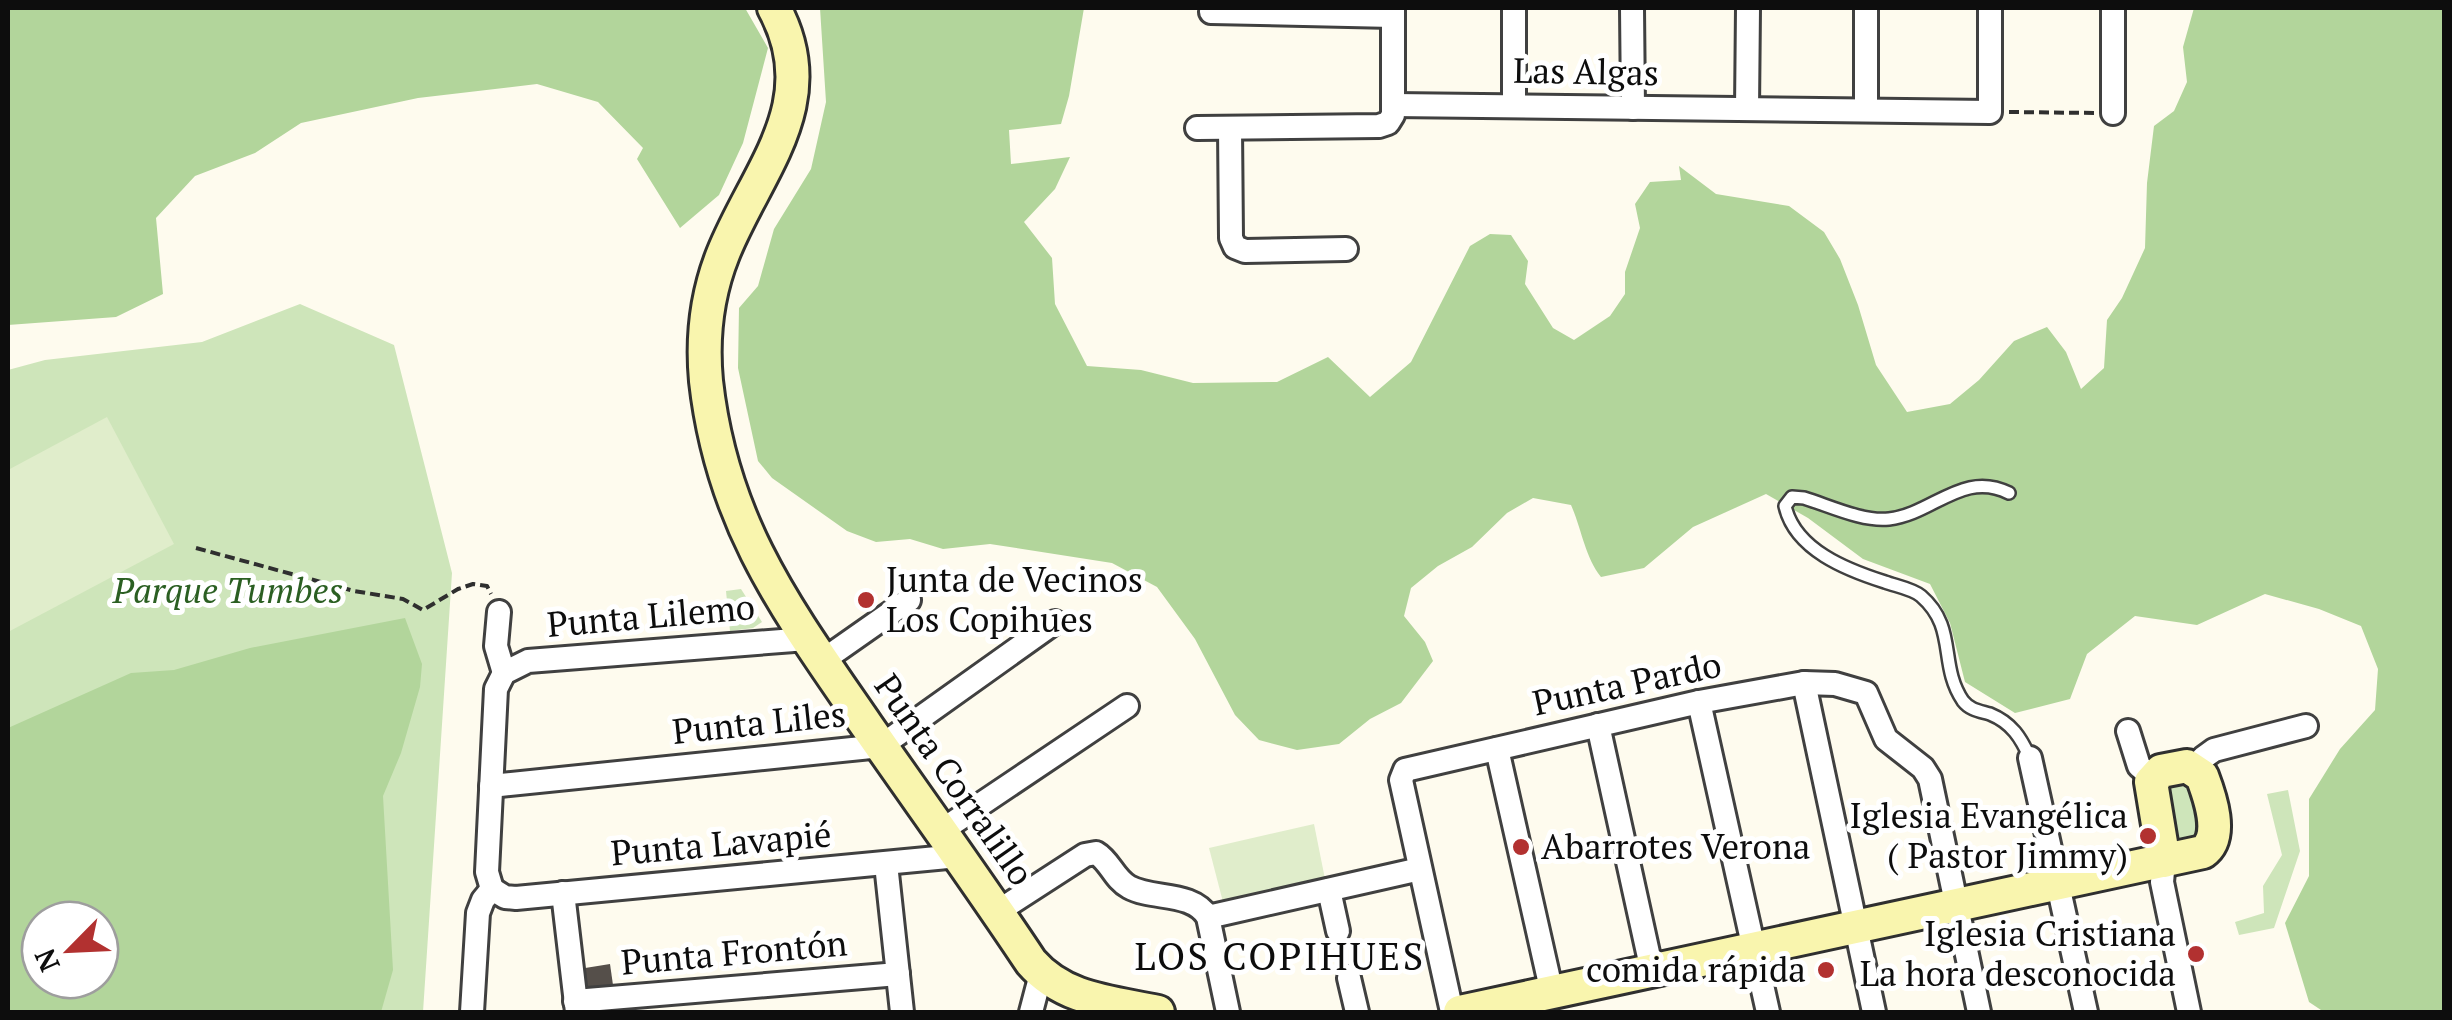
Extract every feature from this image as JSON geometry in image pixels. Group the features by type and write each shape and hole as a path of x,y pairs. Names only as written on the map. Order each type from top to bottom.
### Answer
{"street":[{"name":"Punta Corralillo","path":"774,8 784,28 792,64 789,106 778,148 732,234 716,274 706,326 708,398 732,498 760,563 814,650 1041,974 1076,995 1158,1012"},
{"path":"1514,8 1514,106"},
{"path":"1632,8 1633,108"},
{"path":"1747,109 1748,8"},
{"path":"1866,8 1866,110"},
{"path":"1990,8 1990,112"},
{"path":"2113,8 2113,113"},
{"path":"1197,128 1379,126 1391,120 1393,105 1393,12 1211,12"},
{"name":"Las Algas","path":"1393,105 1990,112"},
{"path":"1230,128 1231,238 1235,247 1244,251 1346,249"},
{"path":"814,650 909,600"},
{"path":"472,1012 478,913 492,888 487,872 496,689 504,673 496,646 499,612"},
{"name":"Punta Liles","path":"491,786 881,746 1056,622"},
{"name":"Punta Lilemo","path":"504,673 528,662 814,650"},
{"path":"1804,684 1874,1012"},
{"name":"Punta Pardo","path":"1420,869 1402,774 1699,702 1804,684 1836,684 1869,696 1876,723 1886,739 1930,779 1956,906"},
{"path":"1699,702 1768,1012"},
{"name":"Punta Lavapié","path":"492,888 510,898 886,864 949,844 1127,706"},
{"path":"1598,725 1652,971"},
{"path":"2198,770 2203,758 2214,750 2306,726"},
{"path":"2128,731 2139,766 2153,778"},
{"path":"1496,749 1552,993"},
{"path":"2030,758 2086,1012"},
{"path":"1460,1012 1754,950 2164,861 2203,852 2211,846 2215,832 2205,783 2198,770 2182,766 2160,771 2153,778 2150,792 2164,861 2162,882 2190,1012"},
{"path":"997,912 1090,852 1102,855 1118,880 1132,889 1196,904 1208,917 1228,1012"},
{"path":"886,864 902,1012"},
{"path":"1208,917 1420,869 1452,1012"},
{"path":"1329,890 1338,930"},
{"path":"564,893 576,1007"},
{"path":"1956,906 1980,1012"},
{"name":"Punta Frontón","path":"576,1007 898,974"},
{"path":"1031,1012 1041,974"},
{"path":"1349,978 1357,1012"}],"lane":[{"path":"2009,493 1981,484 1955,490 1910,513 1877,520 1804,498 1792,497 1786,506 1788,520 1801,535 1842,568 1920,594 1944,626 1950,679 1967,706 1996,716 2020,734 2030,758"}],"path":[{"path":"1990,112 2113,113"},
{"path":"196,548 354,591 403,600 423,610 458,589 473,584 487,586 499,612"}],"green space":[{"path":"8,8 745,8 768,48 743,143 719,195 680,228 637,159 643,148 598,102 537,84 418,98 301,123 255,153 195,176 156,218 163,294 116,317 8,325"},
{"path":"820,8 1084,8 1061,124 1009,130 1011,164 1070,157 1055,189 1024,222 1052,258 1055,304 1087,366 1141,370 1193,383 1277,382 1328,357 1370,397 1411,362 1470,246 1490,234 1511,235 1528,261 1525,284 1553,328 1574,340 1610,316 1625,294 1625,272 1640,228 1635,204 1650,182 1681,180 1679,166 1716,194 1789,206 1824,232 1840,259 1858,305 1876,365 1907,412 1950,404 1979,380 2014,341 2047,327 2066,352 2081,389 2104,368 2107,320 2145,248 2154,126 2174,111 2187,82 2183,47 2194,8 2443,8 2444,1012 2324,1012 2309,1002 2285,923 2309,876 2309,799 2340,749 2375,710 2378,669 2361,626 2319,609 2265,594 2197,625 2135,616 2087,654 2070,699 2015,713 1965,682 1950,623 1930,584 1863,559 1808,518 1766,494 1693,527 1644,568 1601,577 1587,552 1571,505 1533,498 1507,513 1472,547 1438,566 1411,588 1404,616 1425,642 1433,661 1401,703 1370,719 1339,744 1297,750 1259,740 1235,715 1195,639 1157,587 1112,563 990,544 943,549 910,539 876,542 847,531 772,478 758,461 738,368 739,308 758,286 774,229 811,169 826,102"},
{"name":"Parque Tumbes","path":"300,304 394,345 452,573 423,1012 8,1012 8,370 45,360 202,342"},
{"path":"107,417 174,544 8,632 8,470"},
{"path":"741,589 762,622 753,628 730,631 726,591"},
{"path":"405,618 422,664 420,687 401,753 383,796 393,970 381,1012 8,1012 8,728 131,673 174,670 250,648"},
{"path":"2194,783 2199,841 2174,841 2165,784"},
{"path":"2288,790 2300,851 2274,928 2239,935 2235,922 2264,913 2263,886 2282,855 2267,794"},
{"path":"1314,824 1326,884 1224,906 1209,848"}],"building":[{"path":"610,964 613,985 582,990 579,969"}],"place":[{"name":"Junta de Vecinos Los Copihues","path":"866,600"},
{"name":"Iglesia Evangélica ( Pastor Jimmy)","path":"2148,836"},
{"name":"Abarrotes Verona","path":"1521,847"},
{"name":"Iglesia Cristiana La hora desconocida","path":"2196,954"},
{"name":"comida rápida","path":"1826,970"}],"district":[{"name":"LOS COPIHUES","path":"1280,957"}]}
